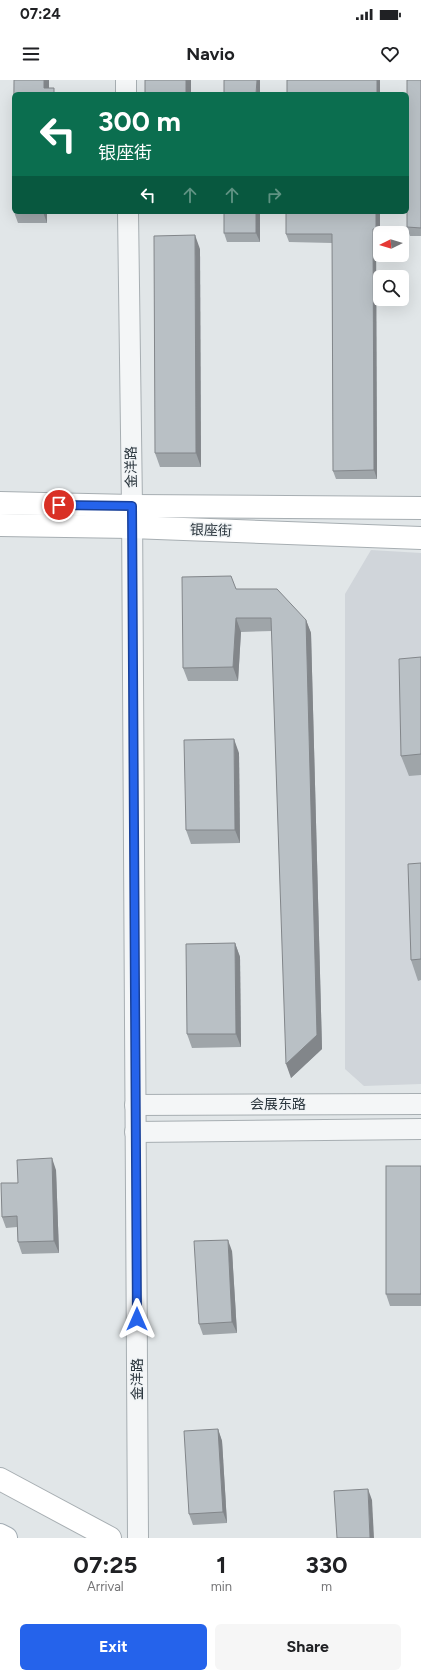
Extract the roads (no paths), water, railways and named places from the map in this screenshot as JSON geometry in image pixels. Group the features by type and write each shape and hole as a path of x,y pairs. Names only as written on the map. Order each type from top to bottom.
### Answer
{"main road":[{"name":"银座街","path":"0,503 131,517 421,538"},
{"name":"银座街","path":"0,525 131,517 421,508"},
{"path":"0,1479 110,1538"},
{"path":"0,1535 6,1538"}],"street":[{"path":"126,80 126,92"},
{"name":"金洋路","path":"128,214 138,1538"},
{"name":"会展东路","path":"135,1105 421,1104"},
{"name":"会展东路","path":"135,1132 421,1129"}]}
